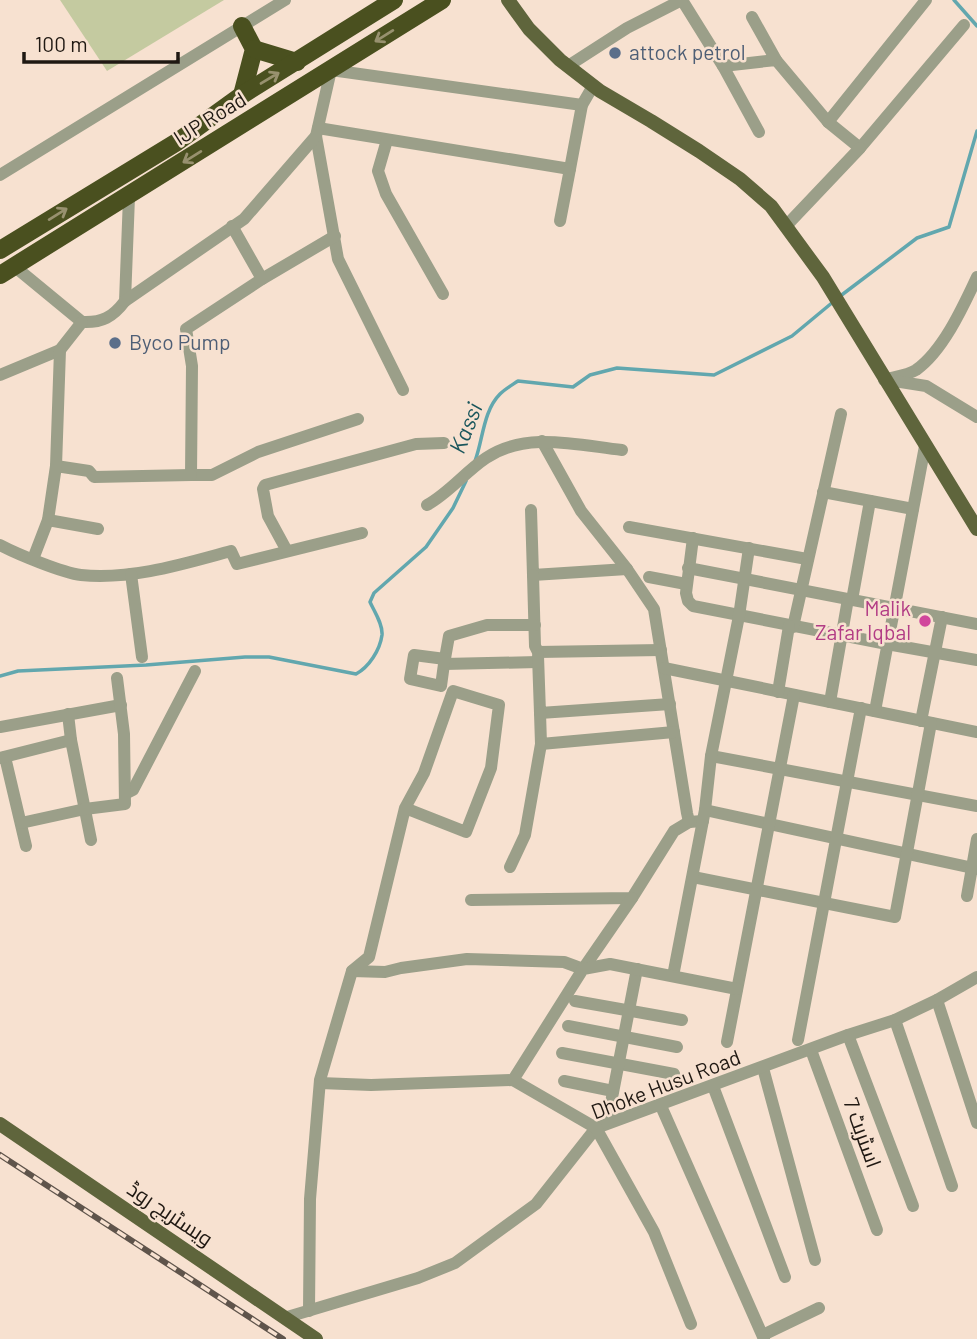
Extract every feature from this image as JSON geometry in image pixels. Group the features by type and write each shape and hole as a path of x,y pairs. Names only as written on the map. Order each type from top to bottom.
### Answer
{"highway":[{"name":"IJP Road","path":"0,250 177,142 242,95 394,0"},
{"name":"IJP Road","path":"7,270 129,197 442,0"},
{"path":"242,26 254,50 242,95"},
{"path":"254,50 297,62"}],"main road":[{"path":"509,0 529,29 593,86 740,179 771,206 823,277 977,529"},
{"name":"ویسٹریج روڈ","path":"0,1124 316,1339"}],"street":[{"path":"0,175 285,0"},
{"path":"568,66 627,29 682,0 723,66 759,132"},
{"path":"828,122 926,0"},
{"path":"752,16 776,60 828,122 860,148"},
{"path":"786,226 860,148 964,25"},
{"path":"723,66 776,60"},
{"path":"403,390 338,259 317,132 331,70 582,105"},
{"path":"560,221 582,105 593,86"},
{"path":"317,132 387,140 570,169"},
{"path":"7,270 82,322 96,323 115,314 125,301 244,219 317,132"},
{"path":"387,140 378,171 386,194 443,294"},
{"path":"125,301 129,197"},
{"path":"233,226 262,279"},
{"path":"191,471 192,366 186,329 262,279 335,236"},
{"path":"884,380 915,370 935,349 951,329 977,277"},
{"path":"0,376 60,350 82,322"},
{"path":"33,559 48,520 56,466 60,350"},
{"path":"884,380 926,386 977,417"},
{"path":"778,692 841,414"},
{"path":"56,466 89,471 94,477 191,471 212,475 258,452 358,419"},
{"path":"542,441 581,511 627,569 654,609 689,822"},
{"path":"427,505 484,459 502,449 542,441 622,450"},
{"path":"287,551 268,516 263,489 265,485 416,444 444,443"},
{"path":"876,711 925,446"},
{"path":"823,492 913,509"},
{"path":"830,702 840,636 870,501"},
{"path":"510,867 525,835 541,744 531,510"},
{"path":"48,520 98,529"},
{"path":"629,527 807,559"},
{"path":"0,545 17,554 80,575 131,574 167,568 231,551 237,564 362,533"},
{"path":"693,538 686,584 688,601 693,606 977,660"},
{"path":"673,976 704,816 711,756 739,616 749,548"},
{"path":"688,568 977,624"},
{"path":"533,575 627,569"},
{"path":"131,574 142,657"},
{"path":"649,577 686,584"},
{"path":"692,877 895,917 917,795 934,653 942,617"},
{"path":"535,625 487,625 449,636 445,661 661,650"},
{"path":"664,668 977,732"},
{"path":"125,794 133,790 195,671"},
{"path":"21,823 85,809 125,804 124,734 117,678"},
{"path":"309,1311 310,1199 320,1083 352,971 369,957 405,808 424,773 453,691 499,705 491,768 466,832 405,808"},
{"path":"727,1042 794,695"},
{"path":"540,713 670,704"},
{"path":"0,727 121,705"},
{"path":"798,1040 862,708"},
{"path":"68,714 91,839"},
{"path":"541,744 674,733"},
{"path":"26,846 3,757 71,740"},
{"path":"711,756 977,806"},
{"path":"513,1080 674,831 689,822 704,816 769,824 974,869"},
{"path":"967,896 974,869 977,839"},
{"path":"471,900 632,898"},
{"path":"352,971 385,972 467,959 565,962 583,969 610,964 737,989"},
{"path":"609,1113 637,969"},
{"name":"Dhoke Husu Road","path":"285,1318 418,1278 455,1263 536,1204 596,1128 895,1020 975,983"},
{"path":"937,1000 977,1124"},
{"path":"575,1001 682,1020"},
{"path":"895,1020 952,1186"},
{"path":"568,1026 677,1046"},
{"path":"848,1035 913,1206"},
{"name":"اسٹریٹ 7","path":"811,1050 877,1230"},
{"path":"562,1053 674,1074"},
{"path":"763,1068 816,1260"},
{"path":"320,1083 371,1085 513,1080 596,1128 654,1231 691,1324"},
{"path":"564,1080 613,1091"},
{"path":"713,1086 786,1277"},
{"path":"661,1106 764,1337 819,1308"}],"green space":[{"path":"60,0 224,0 107,71"}],"waterway":[{"name":"Kassi","path":"954,0 977,26"},
{"name":"Kassi","path":"839,297 917,238 949,227 977,131"},
{"name":"Kassi","path":"475,461 494,401 518,381 573,387 590,375 617,368 714,375 792,336 833,302"},
{"name":"Kassi","path":"0,676 18,671 245,657 269,657 356,674 369,663 381,641 381,626 370,602 374,593 426,547 453,508 466,481"}],"railway":[{"path":"0,1155 283,1339"}],"place":[{"name":"attock petrol","path":"615,53"},
{"name":"Byco Pump","path":"115,343"},
{"name":"Malik Zafar Iqbal","path":"925,621"}]}
